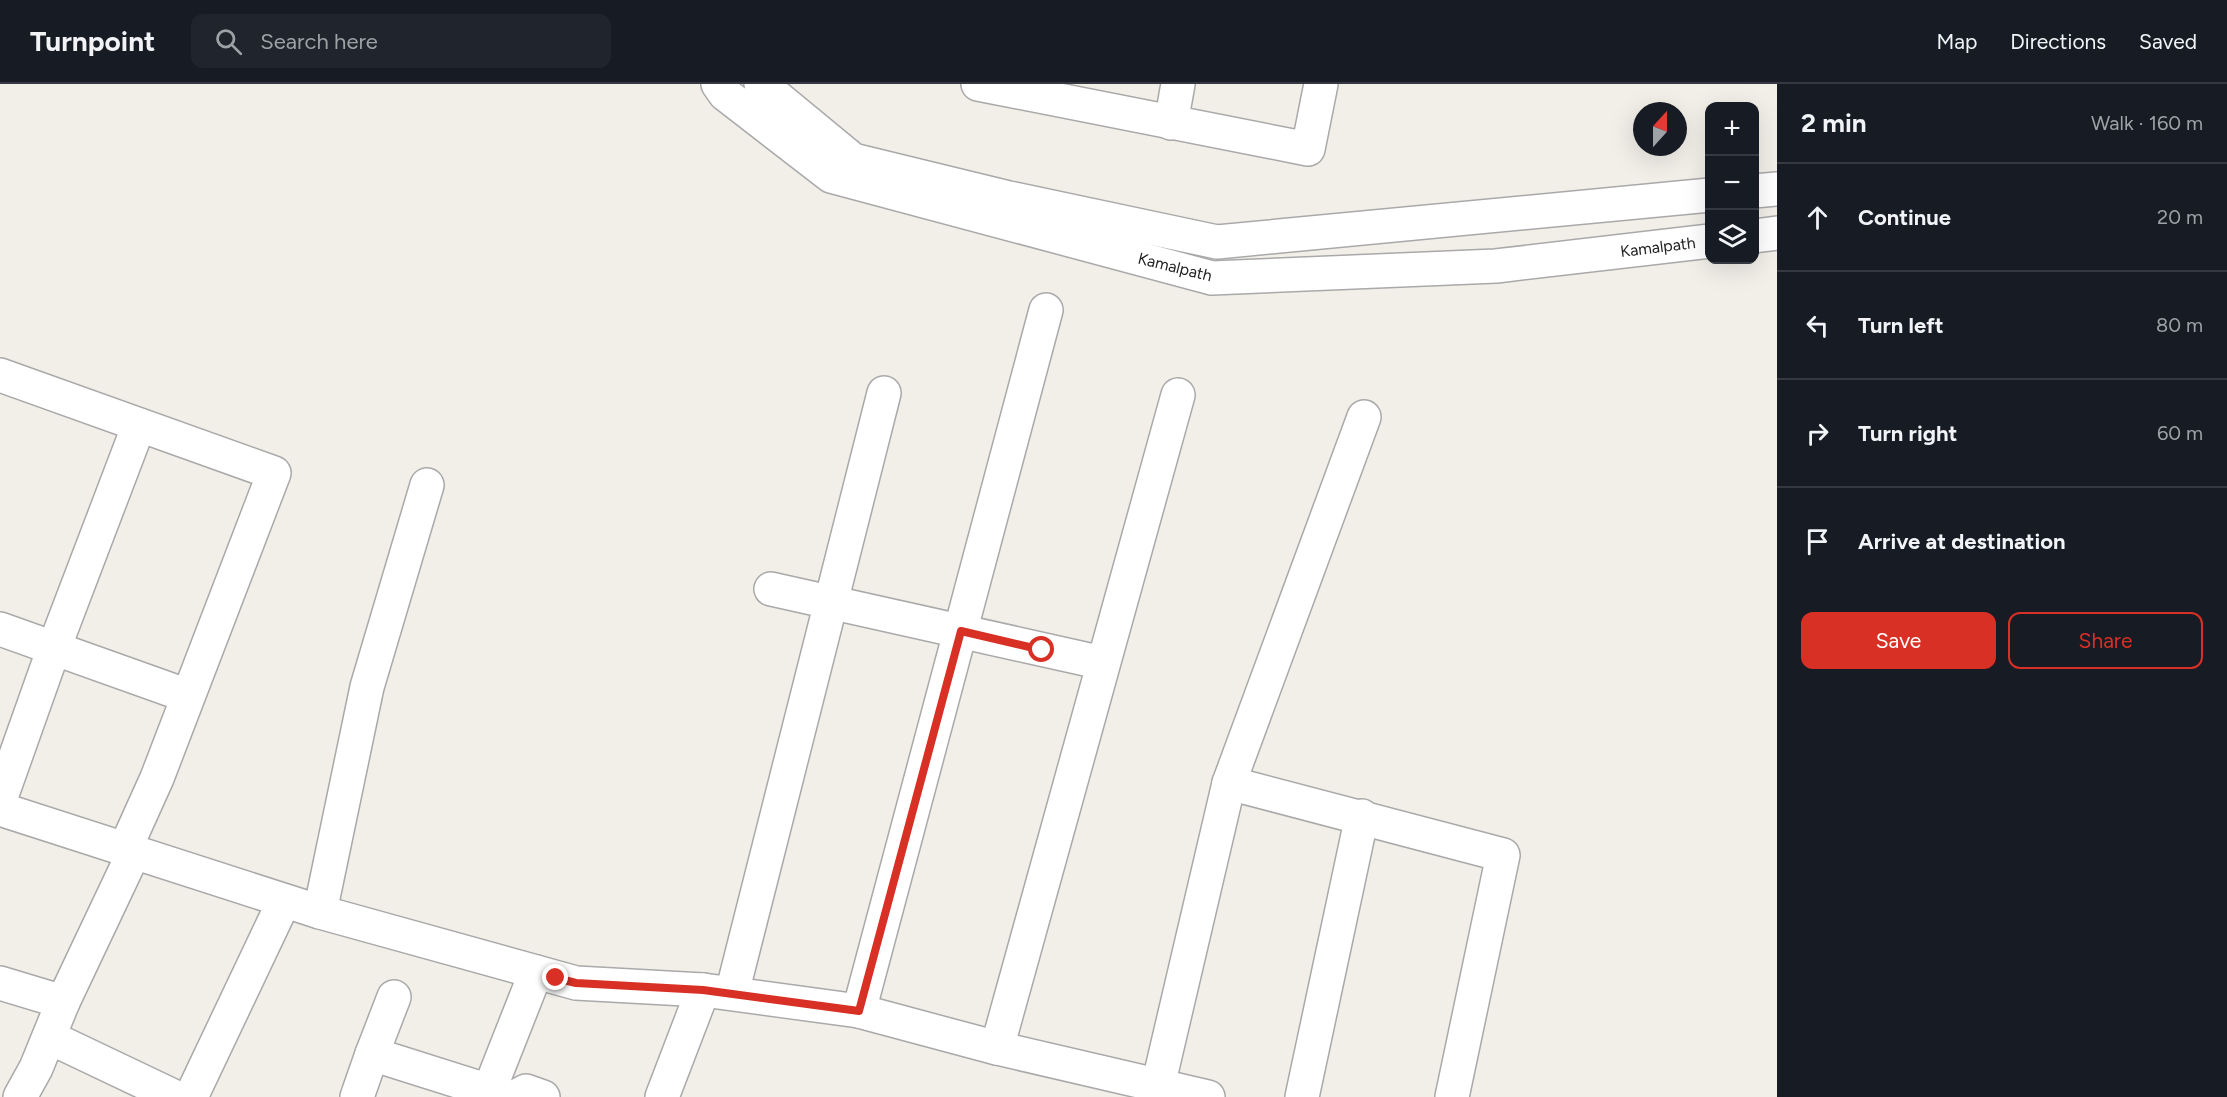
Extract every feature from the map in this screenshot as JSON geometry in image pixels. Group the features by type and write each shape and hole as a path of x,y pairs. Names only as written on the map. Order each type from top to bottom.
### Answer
{"street":[{"name":"Kamalpath","path":"718,84 725,94 831,176 1212,278 1496,266 1705,242"},
{"path":"761,84 853,160 1009,198 1217,242 1705,195"},
{"path":"978,84 1027,89 1171,123 1308,149 1321,84"},
{"path":"1171,123 1178,84"},
{"path":"1759,191 1777,189"},
{"path":"1759,235 1777,233"},
{"path":"859,1011 1046,310"},
{"path":"0,375 274,473 129,851 36,1068 20,1097"},
{"path":"662,1097 718,992 831,602 884,393"},
{"path":"997,1048 1178,395"},
{"path":"1158,1086 1229,783 1364,417"},
{"path":"0,800 54,648 139,425"},
{"path":"320,912 367,687 427,484"},
{"path":"771,589 1103,663"},
{"path":"0,629 188,696"},
{"path":"1229,783 1362,816 1503,855 1452,1097"},
{"path":"0,809 320,912 576,983 718,992 859,1011 997,1048 1208,1097"},
{"path":"1302,1097 1362,816"},
{"path":"191,1097 284,901"},
{"path":"504,1095 536,972"},
{"path":"0,983 63,1002"},
{"path":"357,1097 394,997"},
{"path":"49,1036 175,1097"},
{"path":"372,1054 504,1095 526,1091 543,1097"}],"route":[{"path":"556,978 576,983 732,993 859,1011 961,631 1042,650"}]}
